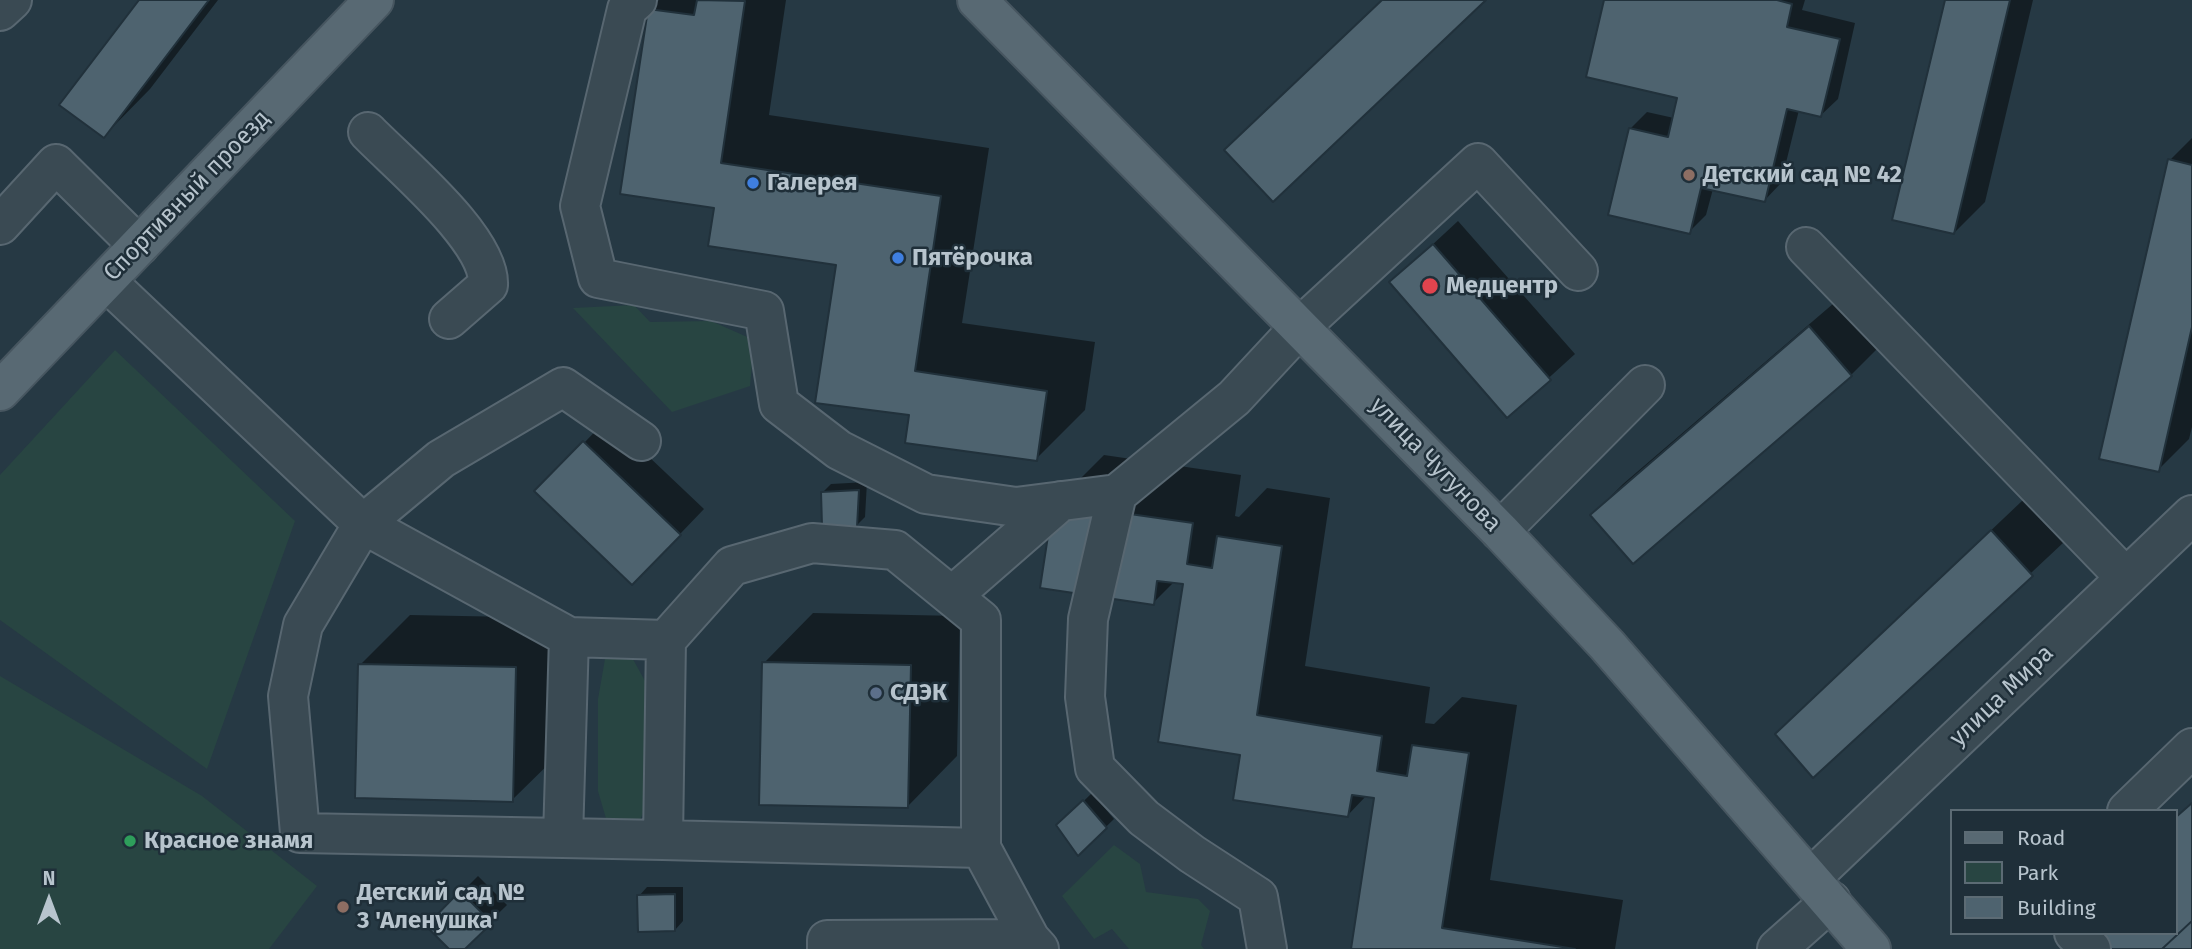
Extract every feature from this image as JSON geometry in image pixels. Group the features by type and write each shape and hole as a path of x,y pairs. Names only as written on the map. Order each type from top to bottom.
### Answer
{"main road":[{"name":"Спортивный проезд","path":"2,384 106,281 374,0"},
{"name":"улица Чугунова","path":"977,0 1500,531 1606,645 1871,949"}],"street":[{"path":"0,11 12,0"},
{"path":"637,0 626,9 580,206 598,278 764,311 779,404 839,450 926,494 1016,507 1117,494 1234,398 1300,327 1478,163 1578,271"},
{"path":"368,132 472,239 489,271 488,285 449,319"},
{"path":"0,225 56,164 139,246"},
{"path":"1806,247 2126,578"},
{"path":"106,281 362,524 569,637 666,640"},
{"path":"1500,531 1645,385"},
{"path":"641,441 563,387 441,459 362,524 303,625 288,696 300,834 981,848"},
{"path":"1117,494 1088,619 1085,697 1095,768 1144,818 1258,897 1267,949"},
{"path":"952,596 1061,501"},
{"name":"улица Мира","path":"1821,890 2126,578 2192,515"},
{"path":"663,840 666,640 732,566 812,543 895,550 981,620 981,848 1035,944"},
{"path":"563,838 569,637"},
{"path":"2129,809 2192,748"},
{"path":"1777,949 1821,890"},
{"path":"2076,935 2091,949"},
{"path":"827,949 827,940 1035,944"}],"green space":[{"path":"634,305 650,322 711,321 754,340 750,386 672,412 573,308"},
{"path":"115,350 295,521 207,769 0,620 0,475"},
{"path":"629,652 645,681 647,804 636,829 609,829 598,791 598,699 605,659"},
{"name":"Красное знамя","path":"0,676 202,796 317,886 269,949 0,949"},
{"path":"1114,845 1140,864 1146,892 1198,899 1210,911 1201,945 1204,949 1129,949 1112,929 1094,939 1062,896"}],"building":[{"path":"139,0 209,0 104,138 59,105"},
{"path":"697,0 745,1 721,163 941,196 915,371 1047,391 1037,461 905,443 909,415 815,403 836,265 708,246 714,208 620,194 648,9 694,15"},
{"path":"1382,0 1486,0 1273,202 1224,150"},
{"path":"1604,0 1777,0 1792,4 1787,27 1840,39 1821,117 1787,109 1765,202 1701,188 1690,234 1608,215 1629,128 1668,137 1677,98 1586,77"},
{"path":"1945,0 2010,0 1954,234 1892,220"},
{"path":"2168,159 2192,165 2192,327 2159,472 2099,459"},
{"path":"1433,244 1551,380 1507,418 1389,282"},
{"path":"1809,326 1852,376 1633,564 1590,515"},
{"path":"583,441 681,535 632,585 534,491"},
{"path":"859,490 857,527 822,526 821,492"},
{"path":"1053,503 1193,523 1187,564 1212,568 1217,536 1282,546 1257,715 1382,736 1377,771 1407,776 1412,745 1469,753 1442,928 1575,949 1351,949 1374,798 1352,795 1348,817 1233,800 1240,755 1158,742 1183,584 1157,581 1154,605 1040,588"},
{"path":"1991,530 2033,576 1813,778 1775,734"},
{"path":"762,662 911,665 908,808 759,805"},
{"path":"358,664 516,667 513,802 355,798"},
{"path":"1083,800 1107,828 1078,856 1056,825"},
{"path":"2192,803 2192,921 2178,934 2178,815"},
{"path":"460,891 492,923 465,949 449,949 426,926"},
{"path":"675,894 675,931 638,932 637,895"},
{"path":"2192,921 2192,949 2162,949 2178,935"},
{"path":"2094,935 2177,935 2162,949 2107,949"}],"place":[{"name":"Детский сад № 42","path":"1689,175"},
{"name":"Галерея","path":"753,183"},
{"name":"Пятёрочка","path":"898,258"},
{"name":"Медцентр","path":"1430,286"},
{"name":"СДЭК","path":"876,693"},
{"name":"Красное знамя","path":"130,841"},
{"name":"Детский сад № 3 'Аленушка'","path":"343,907"}]}
